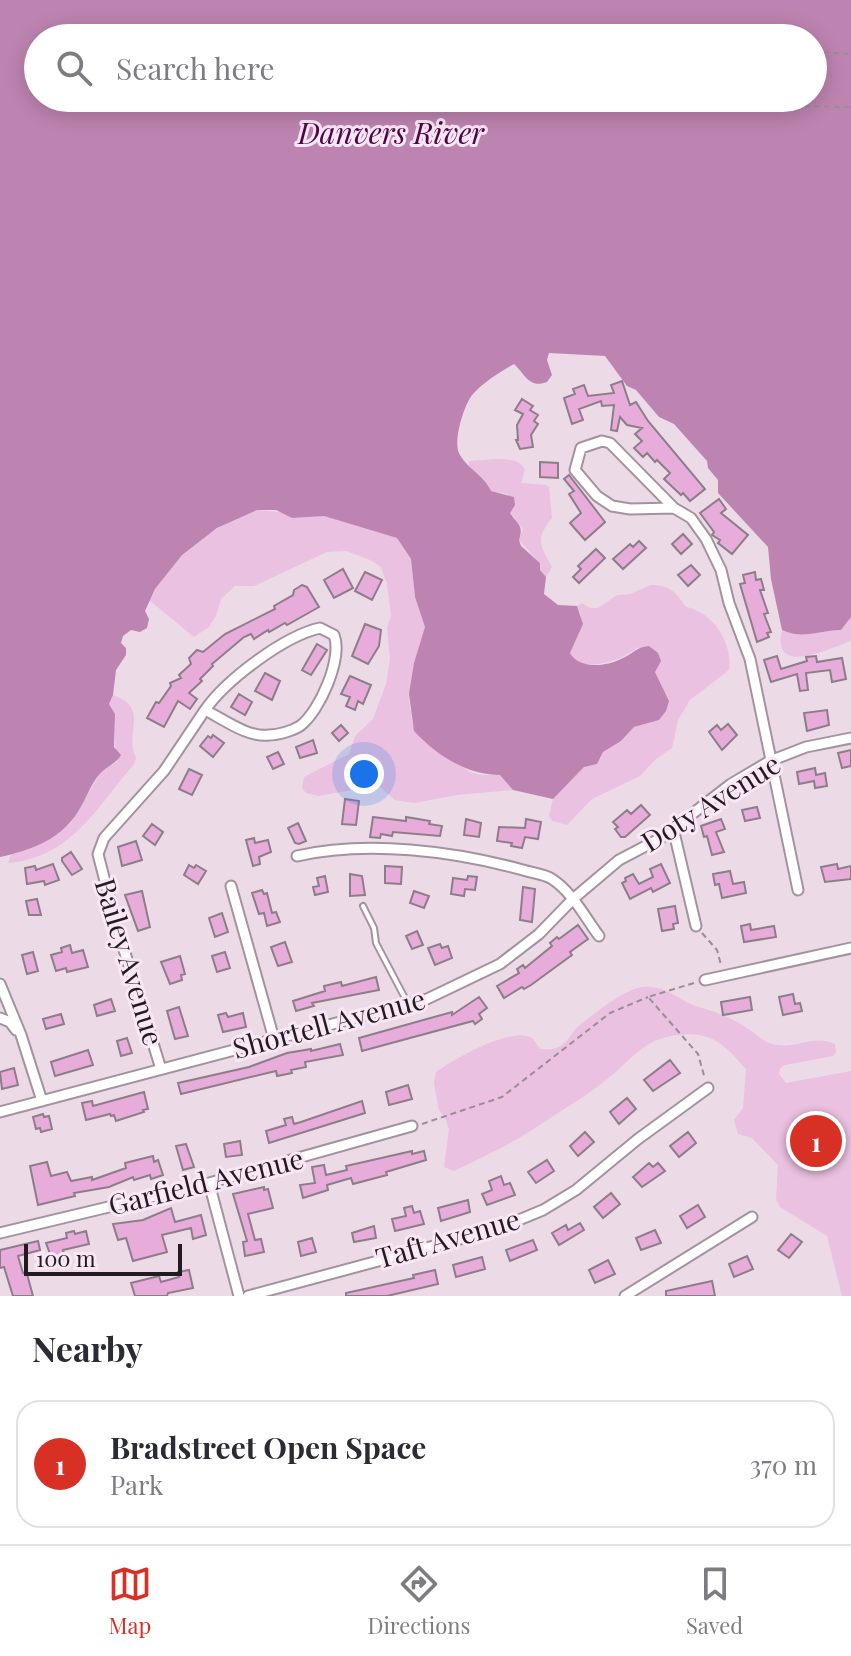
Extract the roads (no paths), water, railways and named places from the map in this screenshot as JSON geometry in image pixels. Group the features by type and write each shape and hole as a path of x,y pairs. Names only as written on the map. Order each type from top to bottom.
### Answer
{"street":[{"path":"674,508 630,509 612,506 597,496 575,470 581,448 589,443 610,443 674,508 691,518 706,539 721,570 729,603 750,659 798,890"},
{"path":"320,628 334,635 336,658 329,680 300,726 270,735 258,735 205,710 243,670 285,645 320,628"},
{"name":"Bailey Avenue","path":"161,1069 116,924 98,854 104,838 164,771 205,710"},
{"name":"Doty Avenue","path":"619,860 661,838 731,784 770,761 806,747 851,738"},
{"path":"673,828 696,926"},
{"path":"297,856 329,849 371,847 499,863 551,878 573,899 599,936"},
{"name":"Shortell Avenue","path":"0,1112 427,999 500,964 539,934 573,899 619,860"},
{"path":"231,886 274,1039"},
{"path":"705,980 851,948"},
{"path":"0,984 21,1035 42,1101"},
{"path":"0,1018 10,1022 21,1035"},
{"name":"Taft Avenue","path":"248,1296 497,1229 543,1210 576,1190 638,1139 708,1088"},
{"name":"Garfield Avenue","path":"0,1233 209,1183 412,1126"},
{"path":"209,1183 239,1296"},
{"path":"625,1296 752,1217"}],"lane":[{"path":"363,906 374,928 376,943 408,1004"}],"water":[{"name":"Danvers River","path":"0,0 851,0 851,617 841,630 804,634 782,630 768,547 718,493 718,480 708,468 707,461 674,424 659,417 636,390 627,386 605,356 549,353 547,360 552,375 547,382 532,382 514,364 473,394 460,423 457,440 459,453 491,491 514,497 515,505 510,513 520,528 521,546 540,563 540,570 546,577 544,594 558,605 577,606 583,624 570,653 574,658 586,664 600,665 615,662 649,646 658,653 661,661 655,672 669,701 659,720 634,727 621,741 603,752 597,764 584,767 553,799 513,790 500,775 476,772 453,762 414,731 409,694 425,627 415,597 411,559 397,538 324,516 292,518 276,510 257,510 217,528 182,555 155,589 145,611 149,619 147,628 140,632 131,630 123,636 121,643 126,648 126,655 116,670 109,704 115,714 114,747 121,755 98,776 64,829 45,842 0,857"}],"place":[{"name":"Bradstreet Open Space","path":"816,1141"}]}
